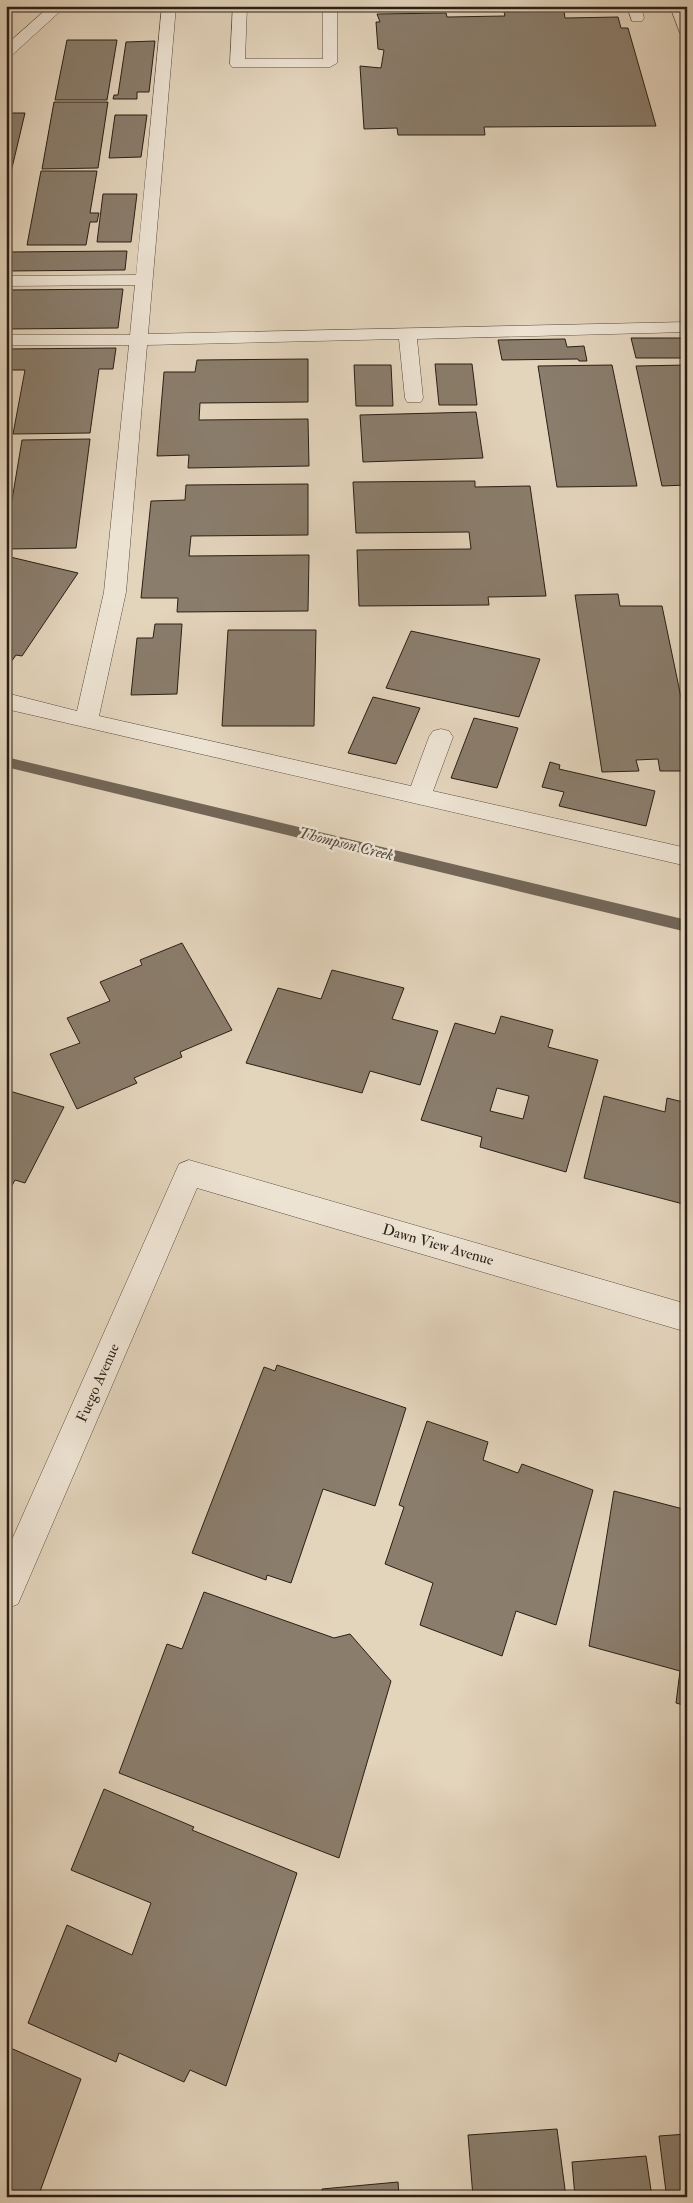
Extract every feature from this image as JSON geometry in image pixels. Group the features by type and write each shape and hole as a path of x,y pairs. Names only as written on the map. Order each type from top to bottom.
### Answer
{"street":[{"path":"6,53 59,6"},
{"path":"86,721 115,592 169,6"},
{"path":"240,6 234,71 330,63 330,6"},
{"path":"677,6 687,33"},
{"path":"6,281 144,280"},
{"path":"6,340 138,340 687,327"},
{"path":"407,333 414,398"},
{"path":"6,701 86,721 687,857"},
{"path":"419,796 441,737"},
{"name":"Dawn View Avenue","path":"190,1173 687,1318"},
{"name":"Fuego Avenue","path":"6,1592 190,1173"}],"building":[{"path":"564,11 565,18 618,17 621,28 628,28 656,126 484,127 485,135 398,135 397,128 364,129 360,66 381,68 384,50 378,49 376,22 380,22 377,14 446,13 447,17 505,16 504,12"},
{"path":"67,40 117,40 107,100 55,100"},
{"path":"155,41 149,92 137,92 137,99 113,99 114,95 118,95 126,42"},
{"path":"54,102 108,102 98,168 42,169"},
{"path":"6,113 25,113 11,172 6,172"},
{"path":"115,115 147,115 141,157 109,158"},
{"path":"41,171 97,171 90,213 99,213 97,222 90,222 86,245 27,245"},
{"path":"103,194 137,194 131,242 97,242"},
{"path":"127,251 125,270 6,271 6,252"},
{"path":"123,289 118,328 6,329 6,290"},
{"path":"631,338 687,338 687,358 636,358"},
{"path":"565,339 567,347 584,346 587,361 579,361 578,359 502,360 498,340"},
{"path":"116,348 113,369 99,369 90,433 13,434 25,370 6,370 6,349"},
{"path":"308,359 308,402 200,403 199,420 308,419 309,466 188,468 189,455 157,456 164,372 195,372 197,360"},
{"path":"435,364 472,364 477,405 439,405"},
{"path":"354,365 391,365 393,406 356,406"},
{"path":"612,365 637,486 557,487 538,366"},
{"path":"687,365 687,485 662,486 636,366"},
{"path":"476,412 483,458 363,462 360,415"},
{"path":"90,439 76,548 6,549 6,536 22,440"},
{"path":"475,481 475,487 530,486 546,596 488,597 489,605 359,606 357,550 471,549 469,532 356,533 353,482"},
{"path":"308,484 308,535 191,536 189,556 309,555 308,611 177,612 178,598 141,598 151,501 185,500 186,485"},
{"path":"6,556 78,573 22,656 16,655 6,669"},
{"path":"618,594 620,606 662,606 687,726 687,771 660,771 658,759 636,760 639,771 602,772 575,595"},
{"path":"155,624 182,624 177,694 131,695 137,638 153,638"},
{"path":"228,630 316,630 314,726 222,726"},
{"path":"411,631 540,659 519,717 386,688"},
{"path":"373,697 420,708 396,764 348,753"},
{"path":"474,718 518,728 497,788 451,778"},
{"path":"550,762 560,765 559,769 655,791 646,826 559,806 564,792 542,787"},
{"path":"182,943 232,1030 180,1052 182,1057 134,1078 137,1083 77,1109 50,1054 80,1043 67,1018 110,1001 100,982 142,965 140,960"},
{"path":"332,970 404,988 392,1019 438,1031 420,1085 370,1071 362,1093 246,1063 278,988 321,999"},
{"path":"501,1016 553,1030 548,1047 598,1060 566,1172 480,1147 482,1137 421,1120 455,1023 495,1034","holes":["497,1088 529,1096 523,1119 490,1111"]},
{"path":"6,1090 64,1107 25,1183 15,1180 6,1196"},
{"path":"604,1096 665,1112 667,1098 687,1103 687,1205 584,1178"},
{"path":"277,1365 406,1408 375,1506 323,1489 291,1583 267,1575 266,1580 192,1553 264,1367 275,1371"},
{"path":"427,1421 488,1442 483,1460 518,1473 522,1464 593,1490 556,1625 516,1611 502,1656 420,1625 433,1583 385,1564 404,1507 399,1505"},
{"path":"614,1491 687,1510 687,1706 676,1703 680,1671 589,1646"},
{"path":"204,1592 334,1638 350,1634 391,1681 339,1858 119,1773 167,1644 182,1649"},
{"path":"104,1789 194,1827 192,1830 297,1873 226,2086 190,2070 184,2082 119,2053 116,2062 28,2023 67,1925 132,1955 151,1903 71,1870"},
{"path":"6,2046 81,2079 38,2197 6,2197"},
{"path":"557,2129 566,2197 473,2197 468,2135"},
{"path":"687,2134 687,2197 662,2197 661,2192 666,2192 659,2136"},
{"path":"646,2156 652,2197 575,2197 572,2162"},
{"path":"398,2182 399,2197 311,2197 323,2196 322,2189"}],"waterway":[{"name":"Thompson Creek","path":"6,762 687,926"}]}
